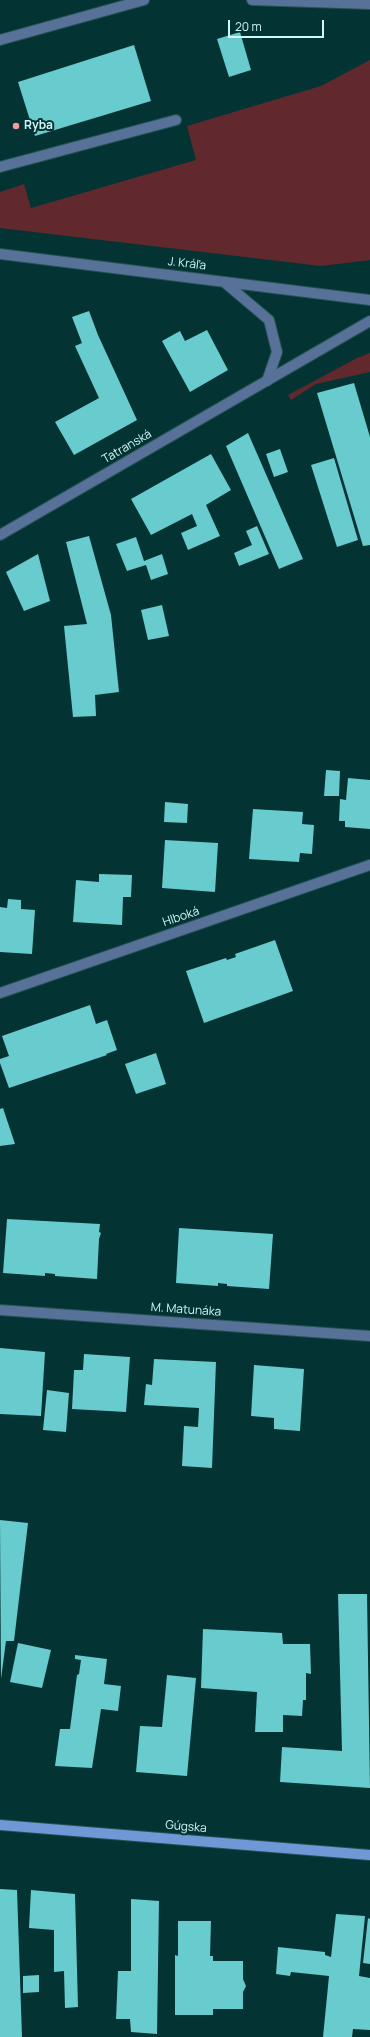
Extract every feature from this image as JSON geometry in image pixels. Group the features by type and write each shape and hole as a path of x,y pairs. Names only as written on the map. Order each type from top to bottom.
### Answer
{"main road":[{"name":"Gúgska","path":"0,1825 370,1856"}],"street":[{"path":"0,40 144,0"},
{"path":"252,0 370,4"},
{"path":"0,167 176,120"},
{"name":"J. Kráľa","path":"0,254 370,300"},
{"path":"224,282 270,320 277,352 267,381"},
{"name":"Tatranská","path":"0,535 370,321"},
{"name":"Hlboká","path":"0,993 370,865"},
{"name":"M. Matunáka","path":"0,1310 370,1336"}],"shaded area":[{"path":"370,60 370,260 321,266 0,228 0,192 24,184 31,208 196,160 187,126 321,86"},
{"path":"370,353 370,372 316,384 291,400 288,395 357,358"}],"building":[{"path":"240,32 251,70 229,77 217,39"},
{"path":"134,45 151,101 35,136 18,82"},
{"path":"89,311 98,335 137,420 74,455 55,422 99,398 75,346 82,343 72,317"},
{"path":"207,330 228,370 190,392 162,341 180,331 185,341"},
{"path":"354,383 370,437 370,545 363,546 317,393"},
{"path":"248,433 303,559 279,569 226,446"},
{"path":"280,449 288,472 274,477 266,454"},
{"path":"211,454 231,490 206,505 220,536 188,550 181,533 197,526 192,514 151,535 131,499"},
{"path":"334,458 358,540 337,547 311,465"},
{"path":"257,526 269,554 239,566 234,553 252,545 246,531"},
{"path":"89,536 111,615 119,692 95,695 96,716 73,717 64,626 87,624 66,542"},
{"path":"136,537 144,561 162,554 168,574 151,580 146,565 127,571 116,544"},
{"path":"38,554 50,601 24,611 6,572"},
{"path":"162,605 169,636 148,640 141,610"},
{"path":"326,770 340,771 339,796 324,796"},
{"path":"348,778 370,780 370,829 345,827 345,821 339,821 340,799 346,800"},
{"path":"165,802 188,804 187,823 164,822"},
{"path":"253,809 303,812 302,824 314,825 312,854 300,853 299,862 249,859"},
{"path":"165,840 218,843 215,892 162,888"},
{"path":"99,874 132,875 131,897 123,897 122,925 73,922 76,880 99,882"},
{"path":"8,899 21,900 21,909 35,910 32,954 0,952 0,907 7,908"},
{"path":"275,940 293,991 204,1023 186,971 226,958 227,960 236,957 235,954"},
{"path":"90,1005 96,1024 107,1020 117,1050 106,1054 107,1055 9,1088 0,1063 0,1059 9,1056 2,1036"},
{"path":"156,1053 166,1084 136,1094 125,1064"},
{"path":"3,1108 15,1144 0,1146 0,1109"},
{"path":"7,1219 100,1224 99,1232 101,1233 99,1239 97,1279 55,1276 55,1274 45,1273 45,1276 3,1273"},
{"path":"179,1228 273,1234 269,1289 227,1286 227,1284 218,1283 218,1286 176,1283"},
{"path":"0,1348 45,1352 41,1416 0,1414"},
{"path":"84,1354 130,1357 126,1412 72,1409 74,1370 83,1370"},
{"path":"154,1359 216,1362 212,1468 182,1466 184,1426 198,1427 199,1408 144,1405 146,1384 152,1385"},
{"path":"254,1365 304,1369 300,1431 274,1429 274,1418 251,1416"},
{"path":"47,1390 69,1393 66,1432 43,1430"},
{"path":"0,1520 28,1523 14,1641 6,1641 1,1679"},
{"path":"338,1594 367,1594 370,1788 280,1782 282,1747 342,1751"},
{"path":"203,1629 282,1633 283,1644 310,1644 311,1674 306,1673 306,1700 303,1700 302,1716 283,1715 283,1732 255,1732 257,1692 201,1688"},
{"path":"18,1643 51,1650 42,1688 10,1682"},
{"path":"75,1655 107,1659 104,1684 121,1686 118,1711 101,1709 92,1768 55,1766 60,1729 70,1729 77,1675 79,1674 81,1660 75,1659"},
{"path":"167,1675 196,1678 187,1776 136,1772 140,1726 162,1727"},
{"path":"0,1889 17,1890 22,2037 0,2037"},
{"path":"31,1890 75,1894 78,2007 65,2008 64,1971 54,1972 54,1930 29,1928"},
{"path":"131,1899 159,1901 157,2034 131,2032 130,2019 116,2019 118,1971 131,1971"},
{"path":"336,1914 365,1916 359,1976 370,1978 370,2030 353,2029 352,2037 323,2037 329,1976 291,1972 290,1976 276,1974 278,1947 325,1952 325,1955 331,1957"},
{"path":"368,1918 370,1919 370,1964 363,1963"},
{"path":"178,1921 211,1921 210,1956 213,1956 213,1961 243,1961 243,1979 246,1986 243,1992 243,2009 213,2009 213,2015 175,2015 175,1955 178,1956"},
{"path":"39,1975 39,1992 23,1993 23,1976"}],"place":[{"name":"Ryba","path":"16,126"}]}
